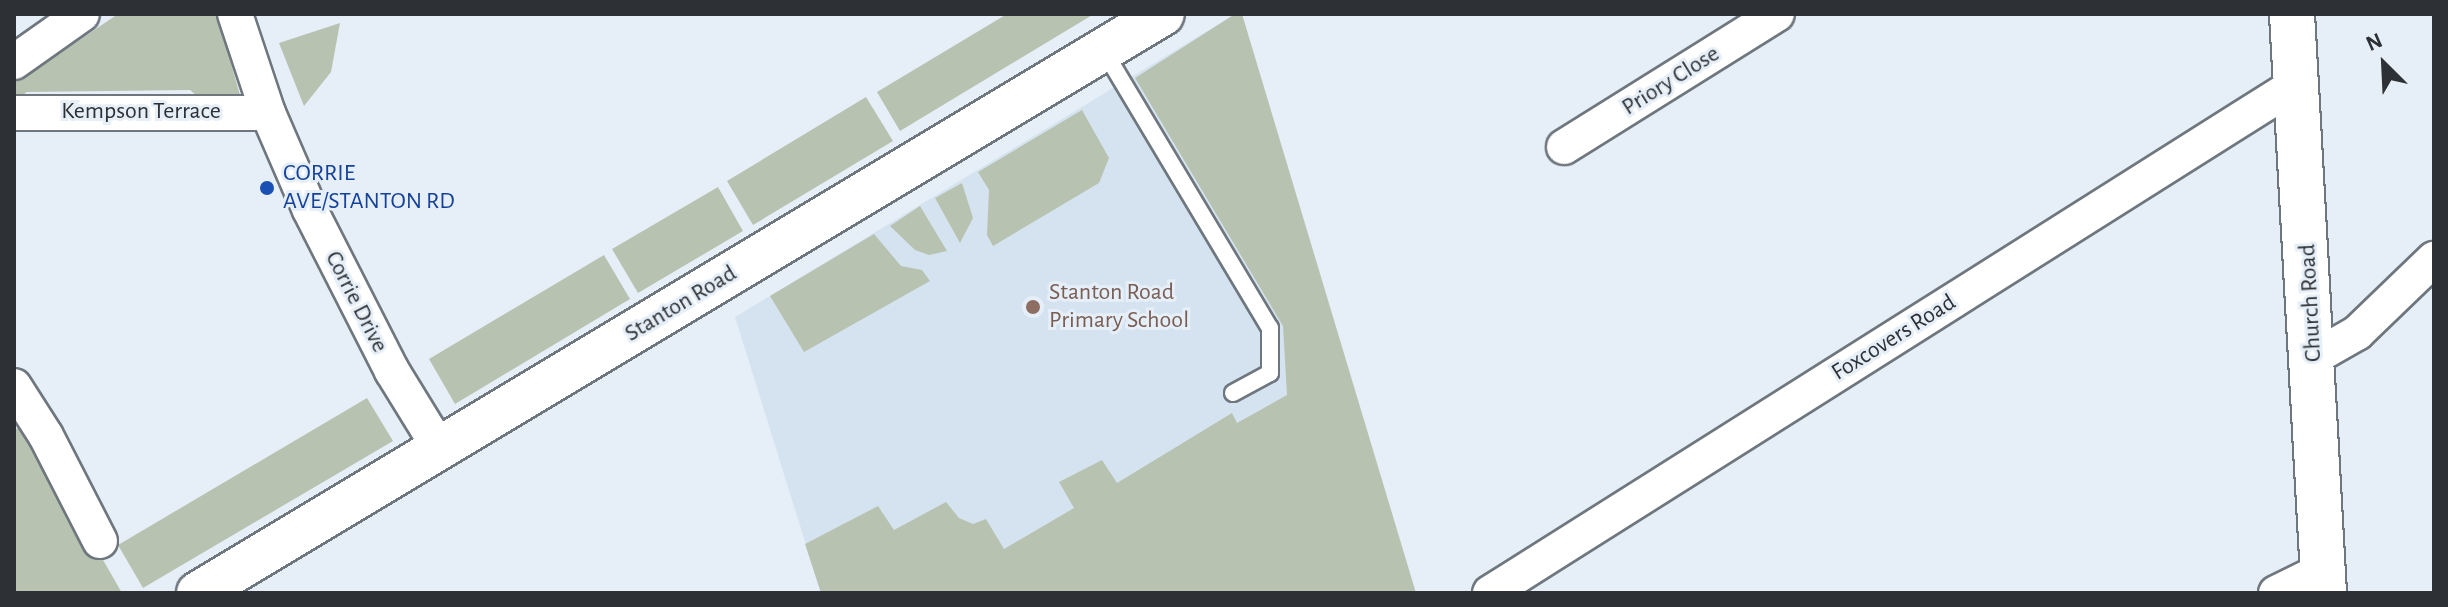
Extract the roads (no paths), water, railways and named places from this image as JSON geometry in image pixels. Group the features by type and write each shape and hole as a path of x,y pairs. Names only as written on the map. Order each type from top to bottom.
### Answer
{"main road":[{"name":"Church Road","path":"2292,14 2323,581"}],"street":[{"path":"14,62 82,14"},
{"name":"Stanton Road","path":"198,593 1163,14"},
{"name":"Priory Close","path":"1564,147 1777,14"},
{"name":"Corrie Drive","path":"243,16 268,113 367,325 440,449"},
{"name":"Foxcovers Road","path":"1490,593 2298,83"},
{"name":"Kempson Terrace","path":"14,113 268,113"},
{"path":"2313,358 2357,333 2434,259"},
{"path":"14,386 46,436 100,541"},
{"path":"2276,593 2323,581"}],"lane":[{"path":"1104,50 1270,328 1270,373 1233,393"}],"place":[{"name":"CORRIE AVE/STANTON RD","path":"267,188"},
{"name":"Stanton Road Primary School","path":"1033,307"}]}
